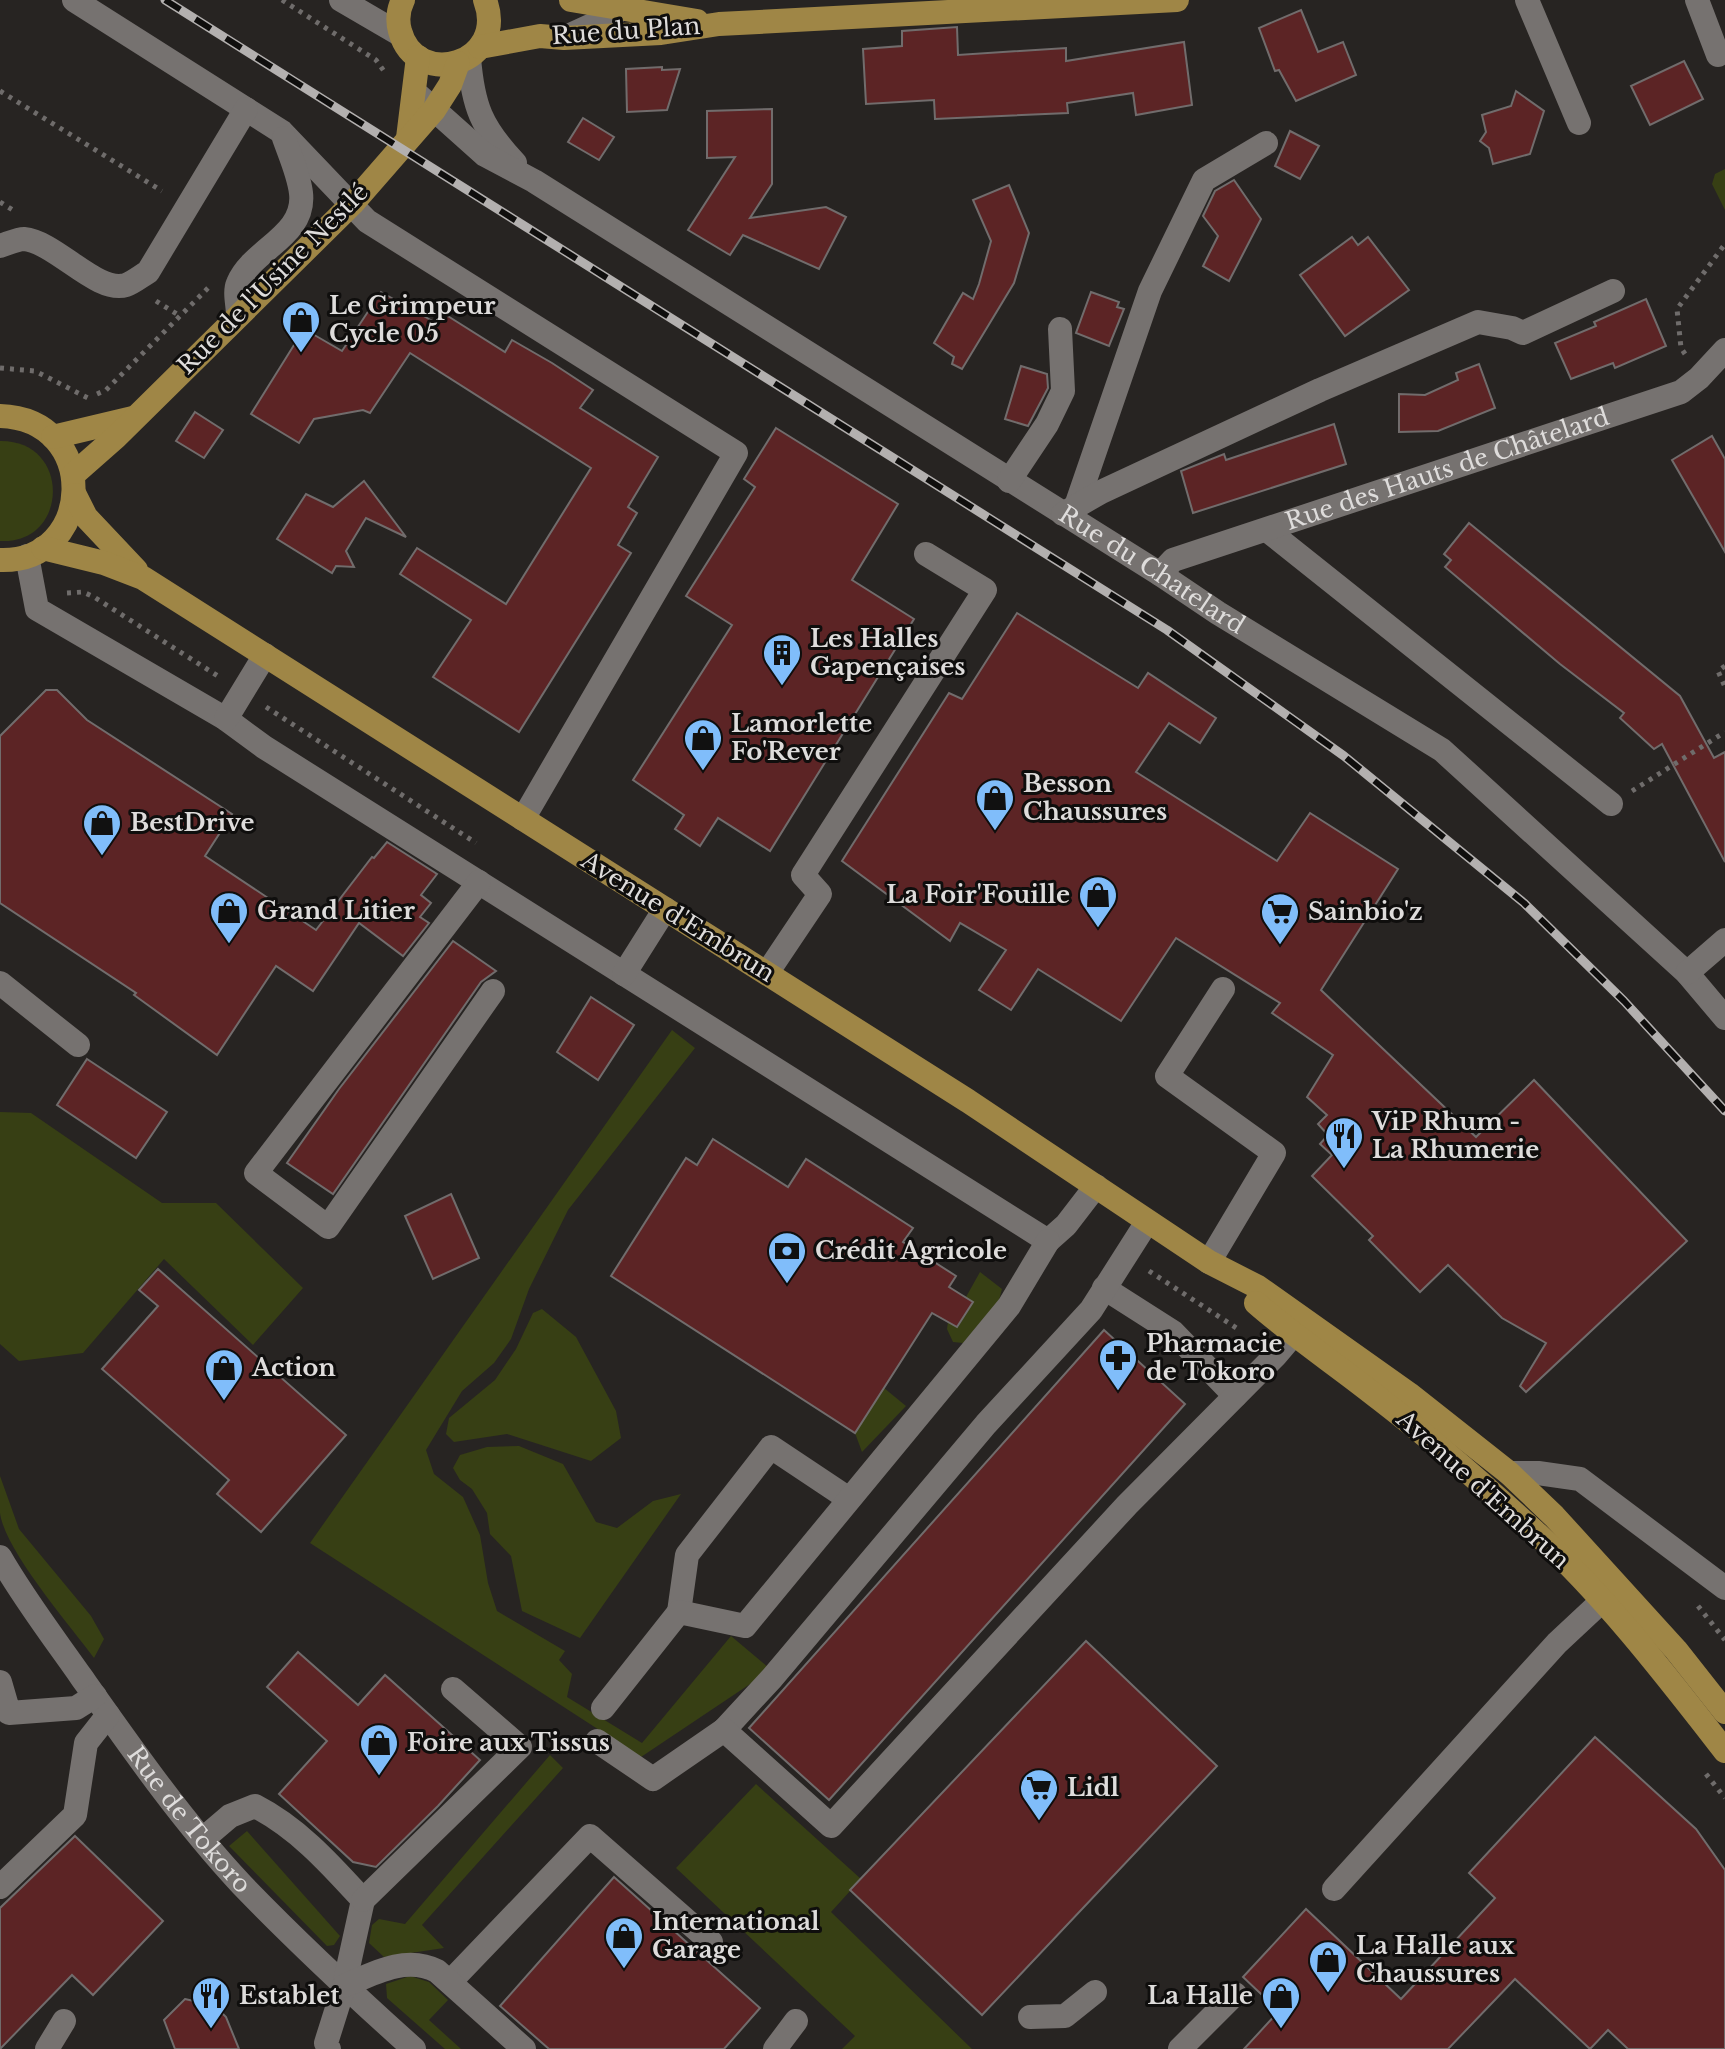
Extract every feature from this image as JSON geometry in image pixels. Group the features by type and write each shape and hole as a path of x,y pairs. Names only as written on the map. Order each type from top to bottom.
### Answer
{"main road":[{"path":"403,0 398,21 401,35 408,48 418,57"},
{"name":"Rue de l'Usine Nestlé","path":"419,104 450,85 490,24 485,0"},
{"name":"Rue du Plan","path":"571,0 662,7 719,24"},
{"path":"719,24 1177,0"},
{"name":"Rue du Plan","path":"418,57 445,65 540,36 564,38 661,33 719,24"},
{"name":"Rue de l'Usine Nestlé","path":"74,485 95,458 352,204 408,138 419,104 418,57"},
{"path":"0,416 30,421 53,437 136,417"},
{"name":"Avenue d'Embrun","path":"53,437 70,460 74,485 86,517 143,578"},
{"path":"0,560 35,552 59,534 69,516 74,485"},
{"name":"Avenue d'Embrun","path":"35,552 104,563 143,578 999,1121 1209,1262 1270,1296 1409,1394 1509,1473 1601,1565 1676,1650 1725,1712"},
{"name":"Avenue d'Embrun","path":"1209,1262 1293,1335 1380,1399 1535,1532 1658,1665 1725,1751"}],"street":[{"path":"74,0 282,132 367,221 736,453 523,819"},
{"path":"341,0 401,35"},
{"path":"1527,0 1579,123"},
{"path":"1697,0 1718,55"},
{"path":"564,38 612,16 623,4"},
{"name":"Rue du Chatelard","path":"469,56 475,105 494,141 534,181"},
{"name":"Rue du Chatelard","path":"419,104 485,155 534,181 1009,481 1070,510 1218,613 1442,750 1687,973 1725,1018"},
{"path":"0,246 24,239 52,250 107,285 124,286 148,272 246,109"},
{"path":"238,315 236,286 244,273 293,226 300,211 302,194 282,132"},
{"path":"1070,510 1150,291 1204,180 1266,143"},
{"path":"1070,510 1101,492 1293,403 1478,322 1523,333 1613,291"},
{"path":"1009,481 1047,424 1063,391 1060,329"},
{"name":"Rue des Hauts de Châtelard","path":"1160,574 1173,560 1681,392 1725,350"},
{"path":"1267,530 1611,804"},
{"path":"35,552 37,609 226,719 264,747 1048,1241"},
{"path":"767,973 820,894 803,875 985,590 926,554"},
{"path":"226,719 265,655"},
{"path":"479,882 256,1173 328,1227 493,991"},
{"path":"624,974 665,909"},
{"path":"1687,973 1725,940"},
{"path":"0,983 78,1045"},
{"path":"1209,1262 1274,1153 1167,1076 1223,989"},
{"path":"679,1612 745,1626 1009,1306 1048,1241 1066,1225 1096,1186"},
{"path":"597,1741 653,1779 724,1730 772,1678 986,1424 1091,1310 1147,1222"},
{"path":"1104,1288 1173,1332 1235,1396"},
{"path":"724,1730 831,1826 1127,1505 1293,1335"},
{"path":"603,1708 679,1612 687,1555 771,1447 849,1499"},
{"path":"1509,1473 1538,1473 1580,1479 1725,1588"},
{"name":"Rue de Tokoro","path":"0,1557 16,1585 101,1705 203,1839 241,1884 344,1986 414,2049"},
{"path":"1334,1889 1557,1643 1602,1601"},
{"path":"0,1682 4,1720 101,1705 86,1743 75,1815 0,1887"},
{"path":"329,2049 326,2043 344,1986 363,1900 520,1747 453,1689"},
{"path":"203,1839 230,1816 255,1806 281,1819 363,1900"},
{"path":"450,1982 590,1836 711,1942"},
{"path":"344,1986 384,1968 422,1963 437,1971 524,2049"},
{"path":"1030,2017 1065,2016 1095,1992"},
{"path":"1180,2049 1235,1994"},
{"path":"47,2049 64,2021"},
{"path":"775,2049 796,2021"}],"path":[{"path":"282,0 376,60 419,104"},
{"path":"0,91 187,207"},
{"path":"1699,378 1681,348 1677,309 1725,244"},
{"path":"0,368 35,371 88,398 106,390 213,282"},
{"path":"1725,666 1718,671 1725,687"},
{"path":"1611,804 1725,732"},
{"path":"1124,1257 1276,1355"},
{"path":"1697,1762 1725,1798"}],"green space":[{"path":"1725,169 1725,210 1712,184 1715,174"},
{"path":"0,441 24,445 40,457 50,473 53,492 49,511 39,527 23,538 0,541"},
{"path":"672,1030 695,1048 568,1210 529,1289 511,1339 494,1363 462,1391 426,1450 434,1474 463,1497 480,1535 488,1583 497,1611 565,1651 559,1660 572,1674 567,1697 642,1743 731,1636 769,1668 762,1676 641,1757 310,1543"},
{"path":"0,1112 31,1113 162,1203 216,1203 303,1288 253,1345 164,1259 83,1353 19,1361 0,1344"},
{"path":"980,1272 1002,1289 999,1300 963,1343 953,1342 947,1329 948,1322 958,1327 973,1303 966,1297"},
{"path":"542,1309 576,1337 616,1411 621,1438 591,1461 507,1434 454,1442 446,1434 449,1418 495,1380 516,1349 533,1313"},
{"path":"884,1388 906,1406 862,1452 855,1433"},
{"path":"519,1446 563,1464 596,1522 617,1528 653,1501 681,1494 580,1638 522,1611 511,1556 490,1534 487,1513 472,1489 460,1480 453,1468 460,1455 487,1447"},
{"path":"0,1476 19,1529 91,1616 104,1639 94,1658 13,1547 0,1513"},
{"path":"550,1755 563,1768 422,1925 444,1948 384,1957 369,1943 372,1925 379,1919 405,1924"},
{"path":"756,1784 861,1879 831,1912 972,2049 842,2049 855,2036 676,1868"},
{"path":"247,1831 340,1936 334,1945 327,1946 229,1846"},
{"path":"410,1976 429,1982 448,2000 429,2020 461,2049 445,2049 387,1998 386,1984"}],"building":[{"path":"1301,10 1318,52 1343,42 1356,75 1296,101 1279,70 1275,71 1259,28"},
{"path":"957,27 958,55 1066,48 1066,61 1184,42 1192,105 1136,115 1133,93 1067,103 1068,113 935,119 934,100 866,104 863,49 902,46 902,31"},
{"path":"1684,61 1703,99 1650,125 1631,86"},
{"path":"662,67 662,70 680,69 667,110 627,112 626,69"},
{"path":"1516,91 1544,111 1530,154 1493,164 1489,148 1480,141 1486,132 1482,115 1511,106"},
{"path":"772,109 772,184 750,218 826,207 846,217 819,269 743,235 730,255 688,230 735,157 707,158 707,111"},
{"path":"583,118 614,137 599,160 568,142"},
{"path":"1290,131 1319,146 1300,179 1275,166"},
{"path":"1234,180 1261,219 1229,281 1203,266 1218,236 1203,216 1215,191"},
{"path":"1009,185 1029,233 1014,283 962,369 952,364 954,357 934,343 963,293 973,299 991,241 973,200"},
{"path":"1352,237 1358,245 1368,237 1409,290 1345,336 1300,275"},
{"path":"381,292 436,323 443,313 505,352 512,340 552,363 593,390 580,408 658,457 628,507 637,513 618,545 631,553 519,732 433,677 471,620 400,574 417,548 506,604 591,468 410,353 370,413 363,410 314,419 299,443 251,414 304,329 342,351"},
{"path":"1091,292 1119,302 1117,307 1124,309 1109,346 1076,333"},
{"path":"1646,299 1666,346 1615,368 1613,363 1571,379 1555,343 1596,326 1594,322"},
{"path":"1479,364 1495,408 1438,431 1399,432 1399,394 1425,395 1458,380 1456,373"},
{"path":"1021,366 1047,374 1048,388 1028,426 1005,419"},
{"path":"195,412 223,430 204,458 176,441"},
{"path":"1334,424 1346,464 1193,513 1181,471 1224,454 1226,460"},
{"name":"Les Halles Gapençaises","path":"776,428 898,504 852,580 914,619 770,851 718,818 700,846 675,829 684,815 633,780 732,625 686,596 755,487 744,479"},
{"path":"1712,436 1725,459 1725,552 1672,460"},
{"path":"364,481 406,537 366,518 346,551 354,567 336,566 332,573 277,539 306,494 333,507"},
{"path":"1469,523 1680,696 1714,758 1725,752 1725,862 1662,744 1654,749 1620,718 1624,713 1560,664 1445,567 1451,560 1444,554"},
{"path":"1017,613 1138,688 1148,673 1216,718 1200,743 1169,723 1136,772 1277,861 1310,813 1398,869 1321,990 1476,1137 1534,1080 1687,1241 1526,1392 1520,1386 1546,1343 1502,1318 1448,1265 1420,1292 1369,1240 1373,1236 1312,1176 1332,1155 1320,1144 1328,1135 1318,1124 1327,1115 1307,1097 1333,1055 1272,1013 1280,1003 1176,938 1121,1021 1038,969 1011,1010 979,990 1006,950 960,923 950,941 842,861 949,693 962,699"},
{"path":"46,690 57,690 87,720 232,814 205,856 316,930 387,842 437,874 421,895 431,903 420,917 429,923 403,956 359,923 313,991 276,966 217,1055 134,995 136,993 0,903 0,736"},
{"path":"453,941 496,971 481,982 333,1194 287,1163 339,1089"},
{"path":"591,997 634,1025 598,1080 557,1052"},
{"path":"87,1059 167,1112 136,1158 57,1105"},
{"name":"Crédit Agricole","path":"713,1139 788,1187 806,1159 913,1228 903,1242 956,1276 949,1287 973,1302 957,1327 932,1313 855,1433 611,1276 686,1158 697,1165"},
{"path":"451,1194 479,1258 433,1279 405,1216"},
{"name":"Action","path":"158,1269 346,1435 261,1532 217,1494 229,1480 102,1369 158,1306 139,1290"},
{"path":"1104,1330 1185,1404 829,1800 749,1728"},
{"name":"Lidl","path":"1086,1641 1217,1766 982,2015 850,1890"},
{"name":"Foire aux Tissus","path":"298,1652 358,1705 385,1675 480,1760 376,1867 353,1862 279,1794 327,1741 267,1687"},
{"path":"1595,1737 1696,1829 1725,1870 1725,2049 1628,2049 1608,2030 1590,2049 1515,1979 1448,2049 1244,2049 1279,2011 1243,1977 1306,1909 1401,1999 1495,1898 1469,1873"},
{"path":"75,1836 163,1921 93,1995 72,1975 0,2049 0,1908"},
{"name":"International Garage","path":"614,1877 760,2008 724,2049 549,2049 500,2006"},
{"path":"185,1999 215,2006 226,2017 239,2049 175,2049 164,2020"}],"railway":[{"path":"165,0 1167,630 1344,756 1524,903 1624,1001 1725,1111"}],"place":[{"name":"Le Grimpeur Cycle 05","path":"301,354"},
{"name":"Les Halles Gapençaises","path":"782,687"},
{"name":"Lamorlette Fo'Rever","path":"703,772"},
{"name":"Besson Chaussures","path":"995,832"},
{"name":"BestDrive","path":"102,857"},
{"name":"La Foir'Fouille","path":"1098,929"},
{"name":"Grand Litier","path":"229,945"},
{"name":"Sainbio'z","path":"1280,946"},
{"name":"ViP Rhum - La Rhumerie","path":"1344,1170"},
{"name":"Crédit Agricole","path":"787,1285"},
{"name":"Pharmacie de Tokoro","path":"1118,1392"},
{"name":"Action","path":"224,1402"},
{"name":"Foire aux Tissus","path":"379,1777"},
{"name":"Lidl","path":"1039,1822"},
{"name":"International Garage","path":"624,1970"},
{"name":"La Halle aux Chaussures","path":"1328,1994"},
{"name":"Establet","path":"211,2030"},
{"name":"La Halle","path":"1281,2030"}]}
